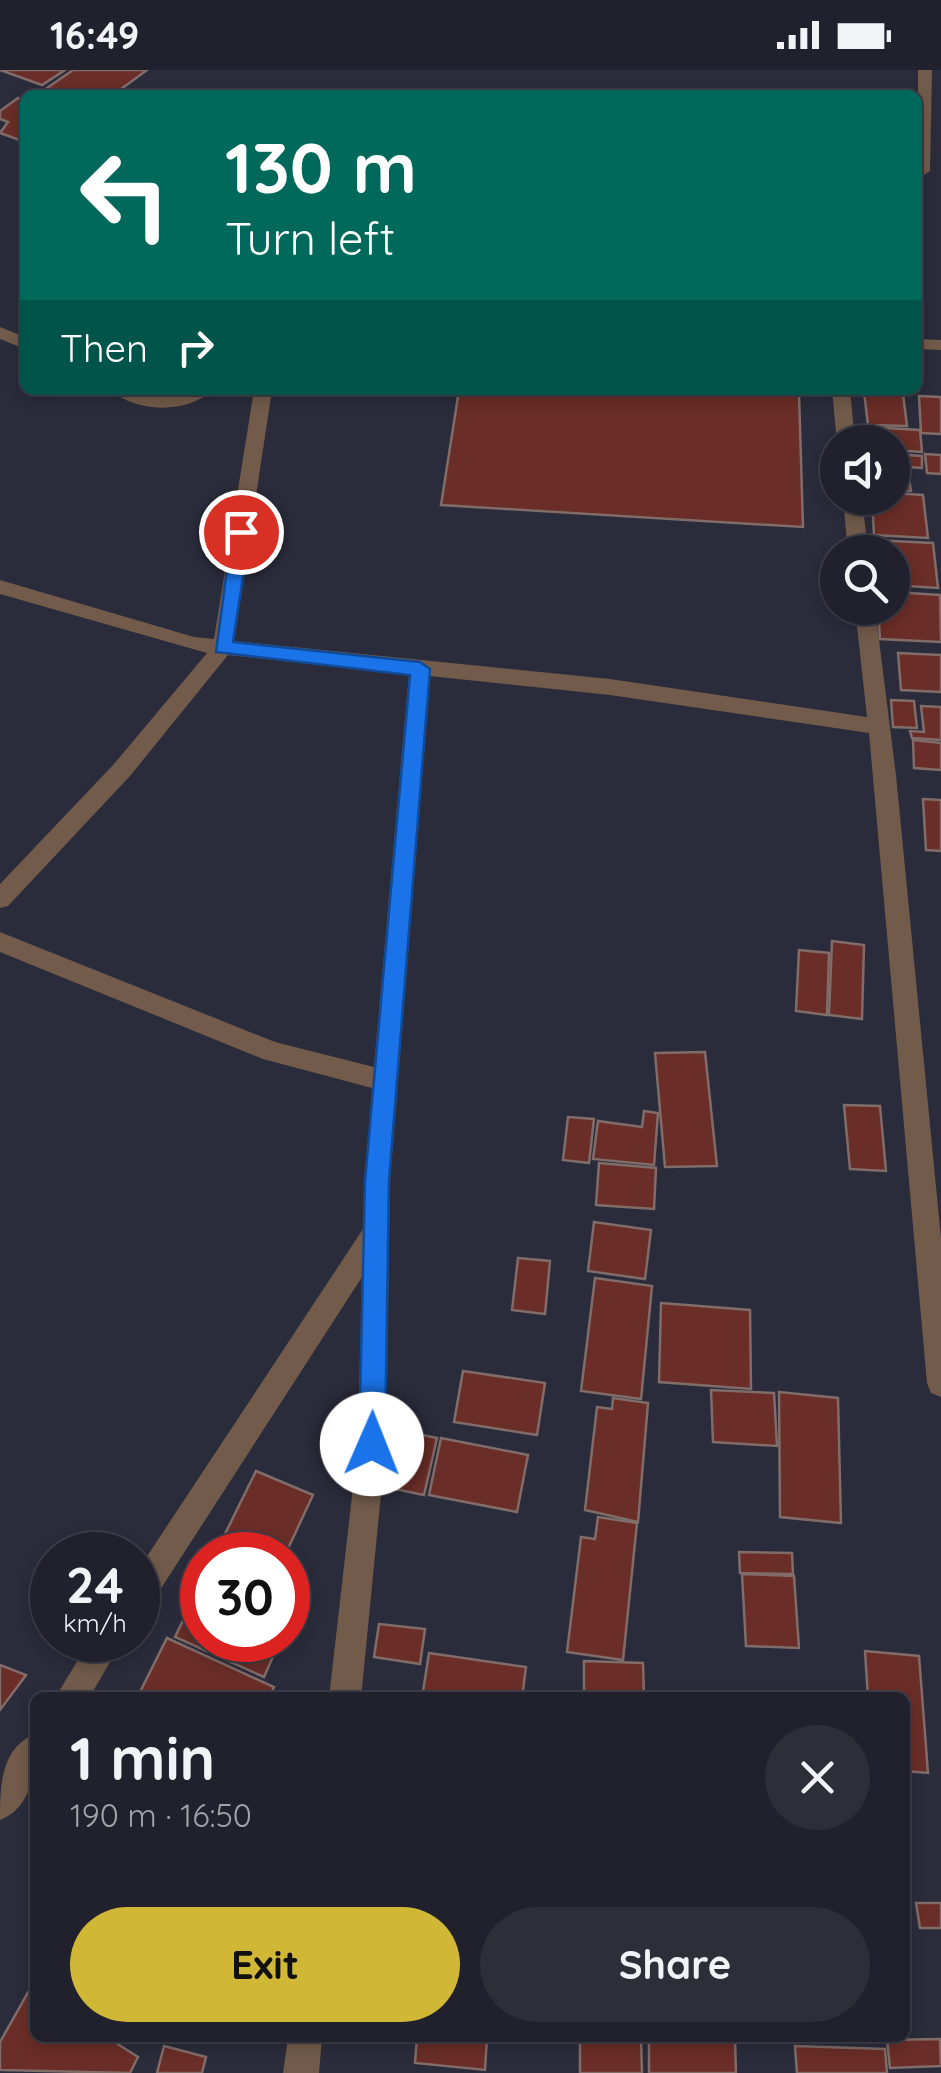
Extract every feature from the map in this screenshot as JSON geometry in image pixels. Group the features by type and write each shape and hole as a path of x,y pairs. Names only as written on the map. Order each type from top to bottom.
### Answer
{"street":[{"path":"922,171 925,70"},
{"path":"133,395 155,403 191,395"},
{"path":"0,898 122,770 223,647 262,395"},
{"path":"841,395 844,425"},
{"path":"0,587 194,644 610,688 879,727"},
{"path":"866,625 941,1383"},
{"path":"345,1692 372,1444 376,1232 385,1080 420,669"},
{"path":"0,942 272,1052 385,1080"},
{"path":"160,1562 376,1232"},
{"path":"74,1692 94,1662"},
{"path":"0,1804 30,1758"},
{"path":"301,2073 305,2042"}],"building":[{"path":"0,70 65,70 42,85"},
{"path":"73,70 147,70 120,90 44,90"},
{"path":"20,99 20,140 0,133 8,122 0,119 0,111"},
{"path":"458,395 799,395 803,527 441,505"},
{"path":"864,395 903,395 907,425 868,425"},
{"path":"919,396 941,397 941,434 921,433"},
{"path":"910,429 920,430 922,452 910,451"},
{"path":"925,454 941,455 941,474 927,473"},
{"path":"910,455 922,456 922,468 910,467"},
{"path":"910,494 923,495 928,538 874,535 873,515 910,515"},
{"path":"910,542 933,543 938,588 910,586"},
{"path":"910,593 940,595 941,642 880,639 879,625 910,625"},
{"path":"898,653 941,655 941,692 901,690"},
{"path":"891,700 914,701 917,728 893,727"},
{"path":"921,706 941,707 941,740 912,738 910,731 924,732"},
{"path":"913,740 941,743 941,770 914,768"},
{"path":"923,799 941,800 941,851 926,850"},
{"path":"832,941 864,945 862,1019 829,1015"},
{"path":"799,950 829,953 827,1015 796,1011"},
{"path":"705,1052 717,1166 665,1167 655,1053"},
{"path":"844,1105 880,1106 886,1171 850,1169"},
{"path":"644,1111 658,1113 654,1165 593,1159 598,1121 642,1127"},
{"path":"568,1117 594,1119 589,1163 563,1160"},
{"path":"599,1163 656,1168 654,1209 596,1205"},
{"path":"594,1222 651,1230 645,1279 588,1271"},
{"path":"518,1258 550,1261 545,1314 512,1310"},
{"path":"595,1278 652,1286 641,1399 581,1391"},
{"path":"661,1303 750,1310 751,1389 659,1382"},
{"path":"463,1371 545,1383 537,1435 454,1422"},
{"path":"711,1390 774,1393 777,1446 713,1442"},
{"path":"779,1392 838,1398 841,1523 780,1517"},
{"path":"613,1398 648,1403 638,1522 585,1510 597,1407 612,1409"},
{"path":"403,1431 437,1438 424,1495 390,1488"},
{"path":"441,1438 528,1455 517,1512 429,1495"},
{"path":"256,1471 313,1495 296,1532 226,1532"},
{"path":"598,1517 637,1523 623,1660 567,1652 581,1537 595,1539"},
{"path":"739,1552 792,1553 793,1574 740,1573"},
{"path":"742,1574 794,1576 799,1648 746,1646"},
{"path":"379,1624 425,1629 420,1664 374,1657"},
{"path":"167,1638 180,1644 180,1662 219,1662 274,1687 272,1692 140,1692 155,1662 160,1662"},
{"path":"865,1651 919,1656 928,1773 910,1771 910,1692 868,1692"},
{"path":"429,1653 526,1667 523,1692 423,1692"},
{"path":"584,1661 643,1663 644,1692 584,1692"},
{"path":"231,1662 271,1662 264,1677"},
{"path":"0,1665 26,1675 0,1710"},
{"path":"916,1903 941,1903 941,1928 920,1928"},
{"path":"30,1989 30,2042 114,2042 138,2057 130,2073 0,2070 0,2042"},
{"path":"940,2039 941,2066 890,2068 887,2042"},
{"path":"417,2042 487,2042 485,2070 415,2063"},
{"path":"580,2042 641,2042 642,2073 580,2073"},
{"path":"649,2042 735,2042 736,2073 649,2073"},
{"path":"164,2046 206,2057 202,2073 157,2073"},
{"path":"795,2046 885,2049 887,2073 797,2073"}],"route":[{"path":"241,532 223,647 420,669 377,1181 372,1444"}]}
